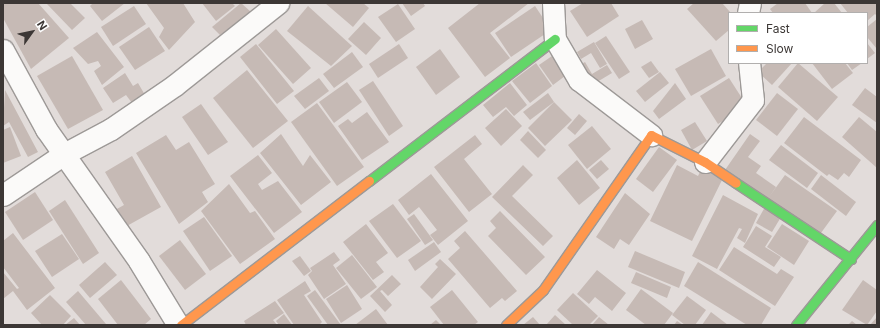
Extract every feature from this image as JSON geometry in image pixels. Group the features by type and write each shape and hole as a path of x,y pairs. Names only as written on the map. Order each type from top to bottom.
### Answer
{"street":[{"path":"3,196 64,154 111,129 175,85 278,3"},
{"path":"553,3 555,39 579,80 651,135 705,162 851,259"},
{"path":"3,50 46,129 139,261 180,325 555,39"},
{"path":"705,162 753,100 749,64"},
{"path":"506,325 543,290 651,135"},
{"path":"796,325 877,225"}],"building":[{"path":"3,3 38,3 69,38 31,69 3,18"},
{"path":"46,3 70,3 85,18 72,30"},
{"path":"93,3 125,3 102,21 90,6"},
{"path":"146,3 183,3 195,22 169,50 159,37 164,28"},
{"path":"202,3 232,3 235,6 216,21"},
{"path":"241,3 251,12 220,35 212,27"},
{"path":"325,3 363,3 369,8 353,27"},
{"path":"402,3 423,3 425,6 411,16"},
{"path":"480,3 529,3 490,33 510,58 485,77 448,28"},
{"path":"583,3 611,3 619,16 587,37 570,11"},
{"path":"694,3 722,3 730,12 728,12 728,31 716,41 687,9"},
{"path":"778,3 805,3 811,12 772,12 770,9"},
{"path":"825,3 834,3 841,12 815,12"},
{"path":"840,3 877,3 877,16 875,14 868,20 868,12 847,12"},
{"path":"398,4 415,29 396,42 378,17"},
{"path":"134,6 146,24 113,46 101,27"},
{"path":"308,6 352,46 331,66 287,31"},
{"path":"535,6 551,30 511,57 495,33"},
{"path":"877,19 877,49 868,38 868,26"},
{"path":"642,20 653,39 635,49 625,29"},
{"path":"364,22 381,38 366,55 348,39"},
{"path":"149,27 165,51 135,70 119,47"},
{"path":"276,29 311,68 293,84 258,45"},
{"path":"97,32 124,67 102,85 94,71 101,66 98,61 88,64 73,48"},
{"path":"606,36 630,72 619,79 595,43"},
{"path":"594,42 607,64 600,68 591,53 581,59 577,52"},
{"path":"256,44 294,91 277,104 240,57"},
{"path":"399,44 408,58 378,78 369,64"},
{"path":"868,44 875,53 868,58"},
{"path":"440,49 460,77 436,95 416,67"},
{"path":"711,49 726,76 691,96 675,69"},
{"path":"352,52 363,67 334,88 323,74"},
{"path":"72,56 103,110 68,129 37,76"},
{"path":"552,56 565,76 553,85 539,65"},
{"path":"651,61 659,72 649,78 641,67"},
{"path":"585,62 592,74 607,65 612,73 592,85 580,65"},
{"path":"536,63 552,86 530,103 512,81"},
{"path":"766,64 791,64 772,85 758,72"},
{"path":"797,64 799,64 838,97 817,121 778,87"},
{"path":"813,64 846,64 853,73 832,89"},
{"path":"848,64 861,64 852,70"},
{"path":"247,70 288,121 253,148 213,98"},
{"path":"660,72 669,83 645,102 636,91"},
{"path":"125,73 133,86 138,83 145,95 132,103 126,95 113,103 103,88"},
{"path":"319,78 329,91 305,109 294,96"},
{"path":"729,78 747,106 718,124 700,96"},
{"path":"373,81 403,126 389,136 359,90"},
{"path":"347,82 362,102 334,123 319,102"},
{"path":"510,83 527,105 514,116 506,107 493,117 483,105"},
{"path":"675,83 686,99 659,119 653,111"},
{"path":"865,88 877,97 877,123 852,105"},
{"path":"5,90 38,152 28,157 9,122 3,126"},
{"path":"548,93 554,102 530,120 523,112"},
{"path":"777,93 798,109 777,136 756,120"},
{"path":"554,102 572,120 545,146 528,128"},
{"path":"317,103 364,167 337,186 291,122"},
{"path":"201,104 228,142 208,155 182,117"},
{"path":"506,109 522,126 501,146 485,128"},
{"path":"367,112 389,142 362,160 338,126 348,119 352,123"},
{"path":"579,114 587,121 575,135 567,128"},
{"path":"804,117 861,160 849,177 844,173 838,180 829,174 827,176 784,143"},
{"path":"859,117 877,132 877,168 842,137"},
{"path":"695,122 707,141 692,150 681,130"},
{"path":"592,126 611,149 587,169 568,145"},
{"path":"10,127 21,156 3,163 3,130"},
{"path":"528,131 546,150 538,158 520,140"},
{"path":"281,134 303,166 310,155 331,182 301,205 260,153"},
{"path":"750,134 760,141 748,157 761,166 756,173 776,187 769,197 785,175 837,211 818,237 725,170"},
{"path":"166,135 176,150 189,142 215,184 202,192 208,202 179,224 136,153"},
{"path":"475,135 482,144 464,159 492,194 469,212 434,167"},
{"path":"781,145 818,173 807,188 769,160"},
{"path":"659,147 677,160 653,192 636,179"},
{"path":"258,155 272,173 258,184 262,190 278,181 302,212 274,233 230,176"},
{"path":"132,156 161,207 125,227 115,210 124,205 105,172"},
{"path":"577,160 600,188 579,205 557,178"},
{"path":"601,160 609,169 597,179 589,170"},
{"path":"523,165 533,175 512,196 553,236 543,246 492,197"},
{"path":"677,165 698,176 702,168 723,178 692,241 650,221"},
{"path":"431,174 468,221 438,245 430,235 437,230 419,207 409,215 398,200"},
{"path":"821,175 856,202 846,216 811,189"},
{"path":"229,184 250,213 255,211 275,239 240,264 201,211"},
{"path":"35,192 53,220 23,240 5,212"},
{"path":"625,193 650,214 629,245 620,239 614,249 596,237"},
{"path":"723,195 758,214 745,243 737,238 742,229 739,228 717,269 692,256"},
{"path":"65,200 99,253 83,264 49,211"},
{"path":"393,204 421,241 397,258 369,221"},
{"path":"765,207 781,217 772,232 756,223"},
{"path":"500,211 545,257 526,275 488,236 496,228 490,221"},
{"path":"414,214 433,240 425,245 407,219"},
{"path":"204,217 232,256 210,271 183,231"},
{"path":"366,224 388,253 376,262 384,272 373,280 343,242"},
{"path":"782,224 809,241 794,265 767,247"},
{"path":"756,226 772,236 765,247 781,257 774,267 743,247"},
{"path":"465,231 517,291 505,301 502,298 490,308 448,259 460,248 454,241"},
{"path":"13,233 55,288 27,310 13,291 3,299 3,272 17,289 19,288 3,267 3,241"},
{"path":"62,234 79,259 52,277 35,251"},
{"path":"180,240 206,274 185,290 159,256"},
{"path":"434,242 441,252 415,271 408,260"},
{"path":"734,247 777,274 781,269 794,277 775,306 719,270"},
{"path":"635,251 685,272 679,288 628,267"},
{"path":"334,252 340,260 333,265 346,284 324,299 308,275 312,271 310,268"},
{"path":"352,255 377,287 361,299 336,268"},
{"path":"300,256 311,271 304,276 292,261"},
{"path":"440,259 456,274 432,299 420,287 438,267 435,264"},
{"path":"105,262 117,275 90,298 79,285"},
{"path":"698,262 771,308 761,325 747,325 684,286"},
{"path":"597,270 626,293 612,311 595,297 589,304 577,294"},
{"path":"636,272 671,287 667,298 631,283"},
{"path":"392,275 401,284 388,296 382,290 380,291 392,305 385,312 370,296"},
{"path":"121,280 151,319 144,325 118,325 98,299"},
{"path":"863,280 877,290 877,311 867,325 842,310"},
{"path":"305,281 311,291 304,295 322,322 319,325 294,325 277,300"},
{"path":"347,285 362,309 341,323 326,299"},
{"path":"641,289 673,313 664,325 646,325 626,310"},
{"path":"315,290 341,325 328,325 307,296"},
{"path":"452,290 478,322 474,325 444,325 430,307"},
{"path":"78,291 106,324 105,325 86,325 66,302"},
{"path":"573,293 598,316 589,325 573,325 557,310"},
{"path":"50,295 71,316 63,325 42,325 31,313"},
{"path":"687,296 706,310 695,325 685,325 672,315"},
{"path":"275,301 284,313 273,320 277,325 246,325 244,321"},
{"path":"376,309 388,325 355,325"},
{"path":"711,312 728,325 702,325"},
{"path":"284,314 292,325 279,325 276,321"},
{"path":"555,315 566,325 546,325"},
{"path":"533,317 540,325 523,325"},
{"path":"599,317 609,325 592,325"},
{"path":"877,317 877,325 870,325"},
{"path":"74,318 80,325 65,325"},
{"path":"436,320 441,325 430,325"},
{"path":"677,321 683,325 674,325"},
{"path":"852,321 857,325 848,325"}],"traffic: fast":[{"path":"369,181 555,39"},
{"path":"736,183 851,259"},
{"path":"796,325 877,225"}],"traffic: slow":[{"path":"506,325 543,290 651,135 705,162 736,183"},
{"path":"181,325 369,181"}]}
